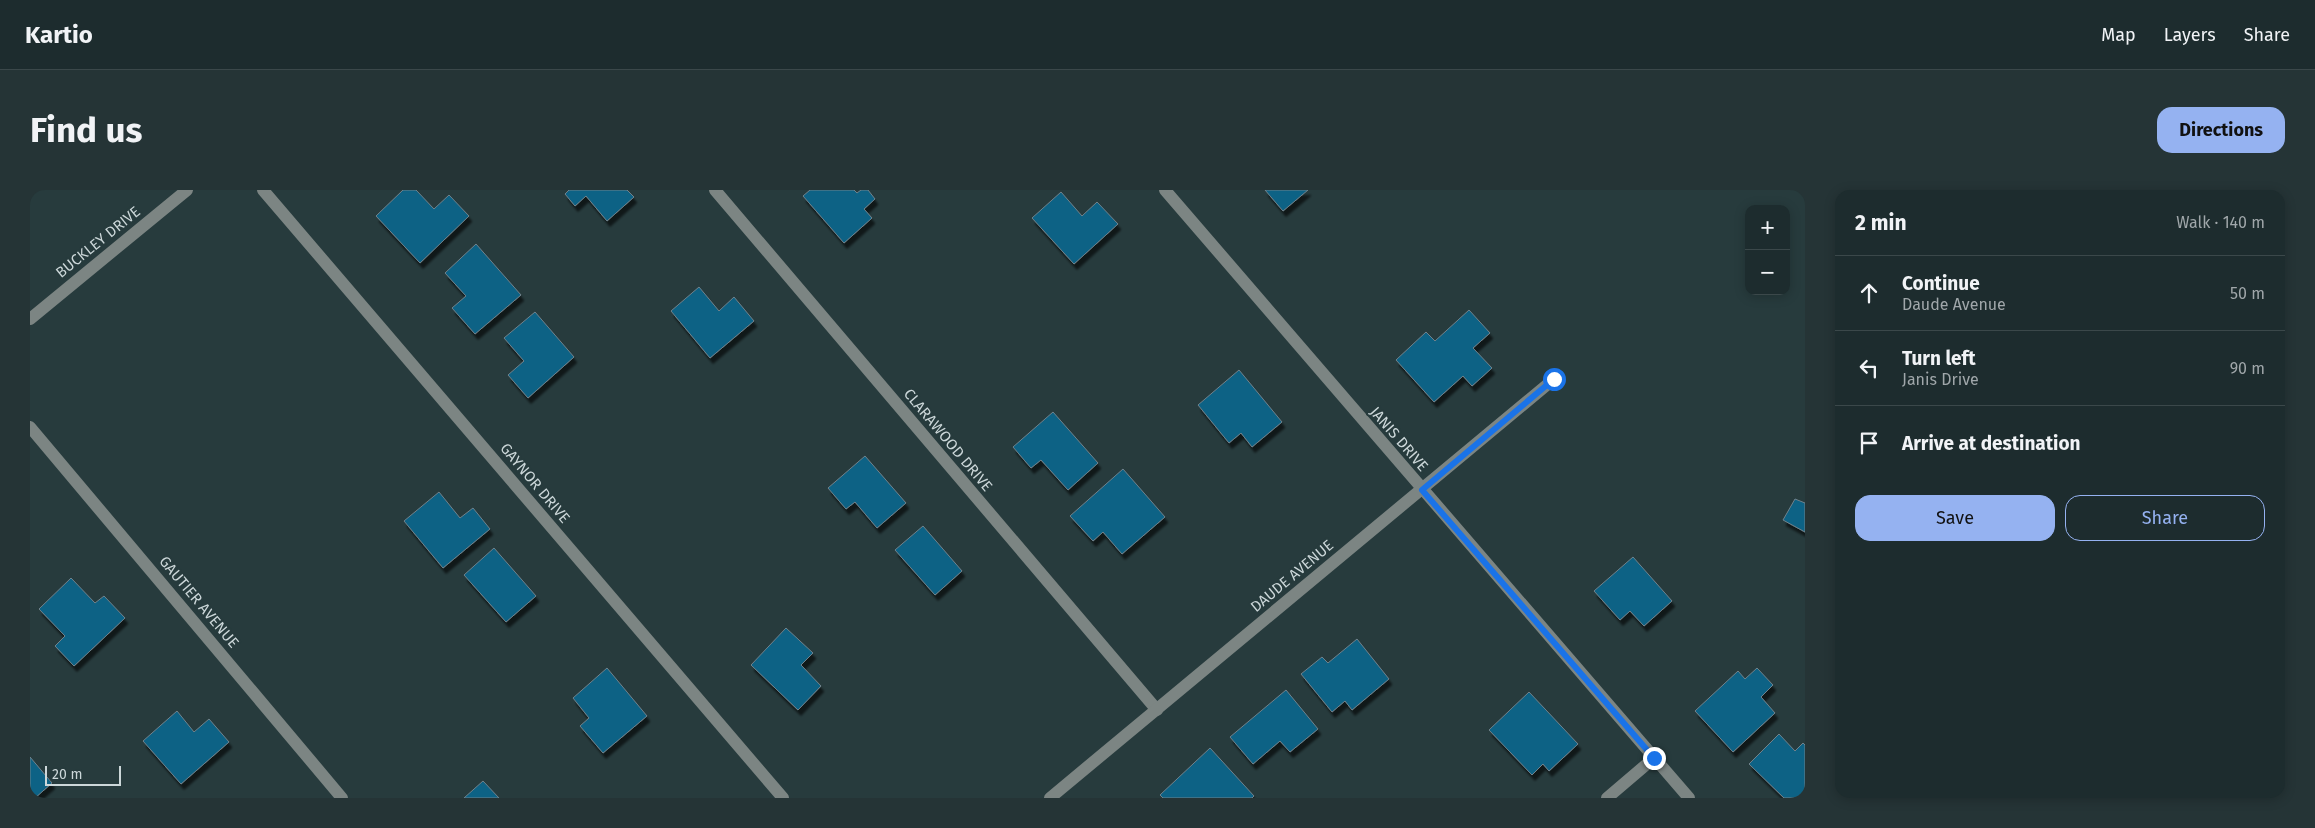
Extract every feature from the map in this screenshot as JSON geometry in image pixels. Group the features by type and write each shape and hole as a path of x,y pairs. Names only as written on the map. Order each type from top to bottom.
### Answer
{"street":[{"name":"BUCKLEY DRIVE","path":"30,319 188,190"},
{"name":"GAYNOR DRIVE","path":"264,190 783,798"},
{"name":"CLARAWOOD DRIVE","path":"715,190 1157,710"},
{"name":"JANIS DRIVE","path":"1165,190 1689,798"},
{"name":"DAUDE AVENUE","path":"1050,798 1554,379"},
{"name":"GAUTIER AVENUE","path":"30,427 342,798"},
{"path":"1607,798 1654,758"}],"building":[{"path":"403,190 416,190 434,209 449,195 469,216 420,263 376,216"},
{"path":"569,190 627,190 634,197 607,221 586,196 575,206 565,194"},
{"path":"810,190 854,190 857,193 861,190 868,190 875,199 864,209 872,218 844,243 803,196"},
{"path":"1265,190 1308,190 1283,211"},
{"path":"1061,192 1082,216 1097,202 1118,224 1074,264 1032,218"},
{"path":"476,244 521,295 475,334 452,308 466,296 445,273"},
{"path":"699,287 719,311 734,297 754,321 710,358 671,311"},
{"path":"1469,310 1490,333 1473,348 1492,368 1472,386 1463,376 1434,402 1396,360 1426,332 1435,341"},
{"path":"535,312 574,357 528,398 508,375 524,361 504,338"},
{"path":"1239,370 1282,422 1252,447 1241,433 1229,443 1198,405"},
{"path":"1053,412 1098,463 1068,490 1041,460 1031,468 1013,447"},
{"path":"865,456 906,503 877,528 855,502 846,509 828,488"},
{"path":"1123,469 1165,517 1122,554 1103,532 1093,541 1070,516"},
{"path":"439,492 460,518 473,508 490,529 443,568 404,521"},
{"path":"1795,499 1805,503 1805,532 1783,520"},
{"path":"923,526 962,571 935,595 895,550"},
{"path":"494,548 536,596 506,622 464,575"},
{"path":"1633,557 1672,601 1644,626 1630,611 1620,620 1594,591"},
{"path":"71,578 95,603 104,596 125,618 74,666 55,646 65,636 39,609"},
{"path":"786,628 813,653 801,665 821,686 798,710 751,665"},
{"path":"1357,639 1389,679 1352,710 1345,701 1332,712 1301,674 1322,657 1328,663"},
{"path":"607,668 647,716 603,753 580,726 589,718 573,698"},
{"path":"1757,668 1773,685 1761,697 1775,713 1733,752 1695,711 1738,671 1745,679"},
{"path":"1286,690 1318,729 1290,752 1280,741 1253,764 1230,737"},
{"path":"1529,692 1578,744 1549,771 1543,764 1532,775 1489,730"},
{"path":"177,711 194,732 209,719 229,742 181,784 143,741"},
{"path":"1779,734 1795,751 1803,743 1805,745 1805,798 1784,798 1749,764"},
{"path":"1210,748 1254,796 1252,798 1163,798 1160,795"},
{"path":"30,757 52,783 35,798 30,798"},
{"path":"483,781 499,798 464,798"}],"route":[{"path":"1554,379 1422,490 1654,758"}]}
